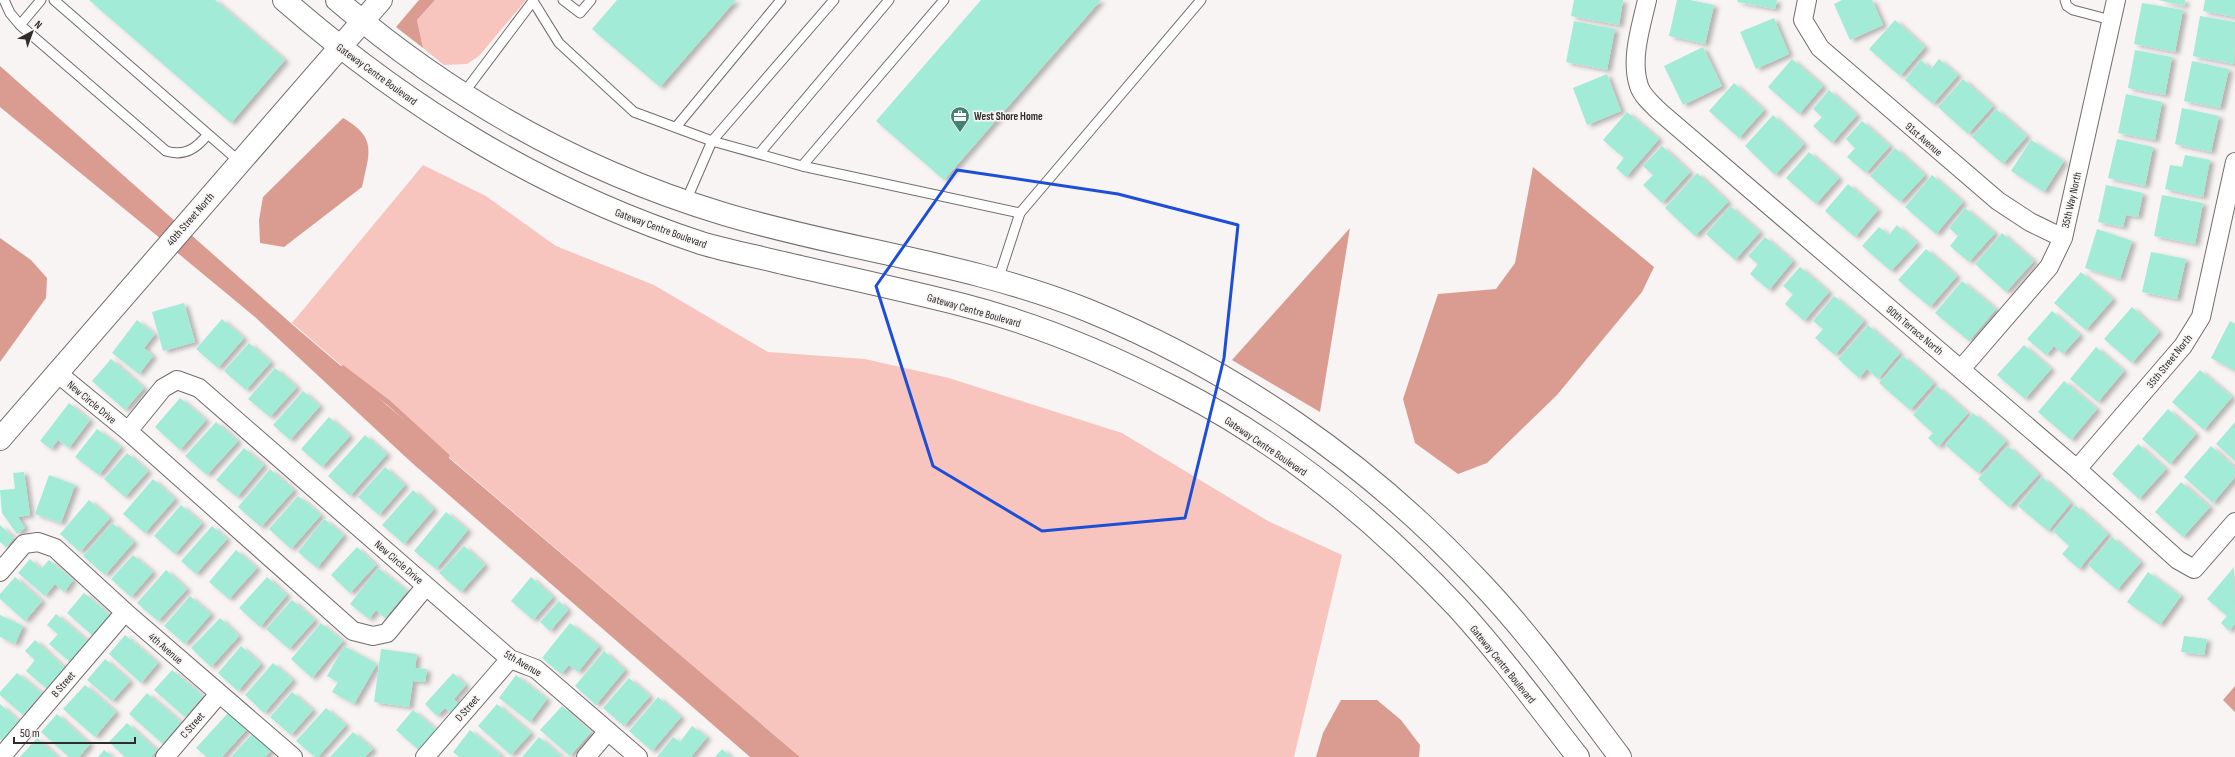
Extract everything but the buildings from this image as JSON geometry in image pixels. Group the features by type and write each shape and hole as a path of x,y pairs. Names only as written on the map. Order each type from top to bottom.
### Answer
{"street":[{"name":"Gateway Centre Boulevard","path":"284,0 339,47 398,91 483,145 553,183 618,213 704,244 967,306 1116,360 1180,391 1243,428 1296,464 1353,508 1402,552 1458,609 1578,757"},
{"path":"337,0 391,45 483,108 546,142 604,169 724,214 948,266 1024,287 1087,310 1161,344 1229,380 1293,420 1358,468 1418,520 1476,577 1518,624 1620,757"},
{"name":"40th Street North","path":"0,439 56,372 381,0"},
{"name":"90th Terrace North","path":"1646,0 1637,43 1636,69 1639,87 1660,112 2077,469 2178,560 2194,569 2235,522"},
{"name":"91st Avenue","path":"1807,0 1803,20 1820,48 1974,182 1998,201 2030,222 2063,238"},
{"name":"35th Way North","path":"1961,370 2049,267 2063,238 2116,0"},
{"name":"35th Street North","path":"2077,469 2183,346 2201,317 2235,162"},
{"path":"676,234 686,201"},
{"name":"New Circle Drive","path":"56,372 128,431 353,631 373,636 387,633 426,586 199,388 177,380 163,388 128,431"},
{"name":"4th Avenue","path":"0,572 24,544 38,542 55,548 125,612 293,757"},
{"name":"5th Avenue","path":"426,586 510,658 536,668 638,757"},
{"name":"B Street","path":"1,757 125,612"},
{"name":"D Street","path":"425,757 510,658"},
{"name":"C Street","path":"165,757 219,694"},
{"path":"586,757 608,731"}],"lane":[{"path":"4,0 10,13 20,25 166,151 175,154 191,150 208,134"},
{"path":"20,25 41,0"},
{"path":"54,0 240,162"},
{"path":"563,0 580,13 591,0"},
{"path":"676,127 781,0"},
{"path":"686,201 712,141 834,0"},
{"path":"759,154 889,0"},
{"path":"802,166 943,0"},
{"path":"998,280 1020,213 1200,0"},
{"path":"2065,0 2067,6 2073,10 2111,20"},
{"path":"463,94 534,1 559,43 634,112 712,141 802,166 1020,213"}],"highlighted area":[{"path":"957,170 1118,194 1238,225 1224,358 1185,518 1042,531 933,466 876,286"}],"shaded area":[{"path":"419,0 435,0 417,20 423,48 396,27"},
{"path":"435,0 526,0 479,56 467,64 444,65 423,48 417,20"},
{"path":"0,66 176,222 161,239 0,107"},
{"path":"343,118 362,132 368,147 367,165 362,187 284,247 260,243 259,220 263,197"},
{"path":"423,165 486,196 556,246 654,285 768,352 865,359 949,378 1122,433 1268,521 1342,555 1294,757 800,757 292,323"},
{"path":"1533,167 1654,267 1642,292 1557,395 1487,463 1458,474 1415,443 1403,399 1438,294 1496,289 1515,263"},
{"path":"1350,228 1320,412 1232,360"},
{"path":"189,233 294,326 800,757 750,757 411,462 255,317 174,250"},
{"path":"0,238 31,260 47,278 46,298 0,362"},
{"path":"2235,686 2235,712 2223,700"},
{"path":"1341,700 1377,700 1401,720 1420,745 1419,757 1316,757 1323,733"}],"waterway":[{"path":"343,368 389,403 447,456"}],"place":[{"name":"West Shore Home","path":"960,133"}]}
